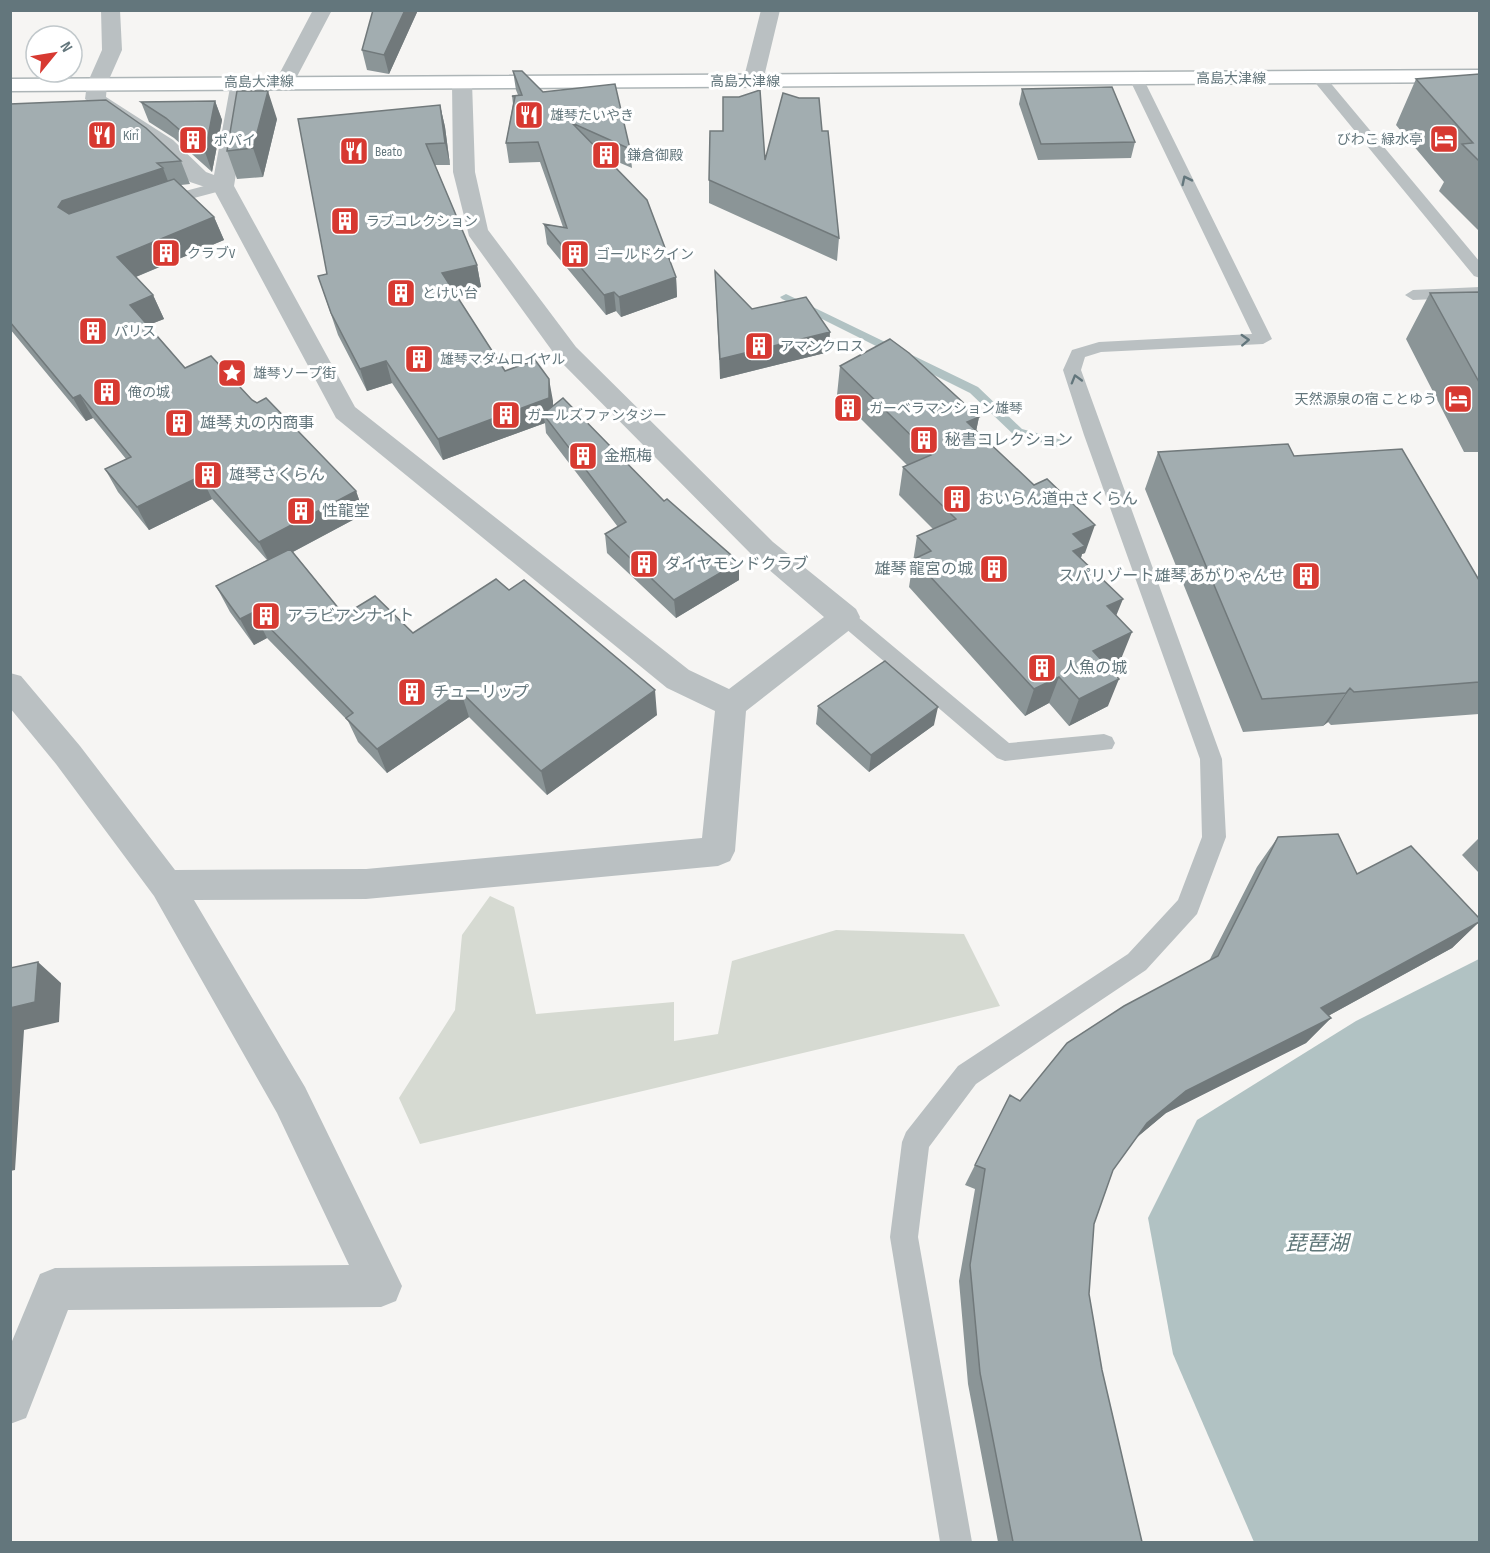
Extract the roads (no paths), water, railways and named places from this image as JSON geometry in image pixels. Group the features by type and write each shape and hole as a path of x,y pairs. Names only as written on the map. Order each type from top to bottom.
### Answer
{"main road":[{"name":"高島大津線","path":"10,85 1479,76"}],"street":[{"path":"110,10 112,50 97,84 95,99 165,145 198,177 223,186"},
{"path":"285,82 323,10"},
{"path":"753,81 771,10"},
{"path":"241,82 223,186 345,412 678,679 731,705"},
{"path":"166,885 366,884 718,851 731,705 845,617 763,549 567,353 477,231 464,172 462,82"},
{"path":"10,685 68,755 166,885 291,1100 381,1286 55,1289 10,1402"}],"lane":[{"path":"1318,77 1479,273"},
{"path":"956,1542 904,1238 916,1143 967,1075 1137,962 1188,906 1214,837 1211,759 1093,435 1072,370 1078,354 1099,347 1263,339 1136,78"},
{"path":"143,208 199,190 223,186"},
{"path":"1413,294 1479,292"},
{"path":"845,617 1005,752 1104,743"}],"water":[{"name":"琵琶湖","path":"1479,959 1479,1542 1254,1542 1173,1354 1148,1218 1197,1120 1356,1021"}],"waterway":[{"path":"786,297 974,390 1018,432 1058,443"}],"place":[{"name":"雄琴たいやき","path":"529,115"},
{"name":"Kiri","path":"102,135"},
{"name":"びわこ 緑水亭","path":"1444,139"},
{"name":"ポパイ","path":"193,140"},
{"name":"Beato","path":"354,151"},
{"name":"鎌倉御殿","path":"606,155"},
{"name":"ラブコレクション","path":"345,221"},
{"name":"クラブV","path":"166,253"},
{"name":"ゴールドクイン","path":"575,254"},
{"name":"とけい台","path":"401,293"},
{"name":"パリス","path":"93,331"},
{"name":"アマンクロス","path":"759,346"},
{"name":"雄琴マダムロイヤル","path":"419,359"},
{"name":"雄琴ソープ街","path":"232,373"},
{"name":"俺の城","path":"107,392"},
{"name":"天然源泉の宿 ことゆう","path":"1458,399"},
{"name":"ガーベラマンション雄琴","path":"848,408"},
{"name":"ガールズファンタジー","path":"506,415"},
{"name":"雄琴 丸の内商事","path":"179,423"},
{"name":"秘書コレクション","path":"924,440"},
{"name":"金瓶梅","path":"583,456"},
{"name":"雄琴さくらん","path":"208,475"},
{"name":"おいらん道中さくらん","path":"957,499"},
{"name":"性龍堂","path":"301,511"},
{"name":"ダイヤモンドクラブ","path":"644,564"},
{"name":"雄琴 龍宮の城","path":"994,569"},
{"name":"スパリゾート雄琴 あがりゃんせ","path":"1306,576"},
{"name":"アラビアンナイト","path":"266,616"},
{"name":"人魚の城","path":"1042,668"},
{"name":"チューリップ","path":"412,692"}]}
